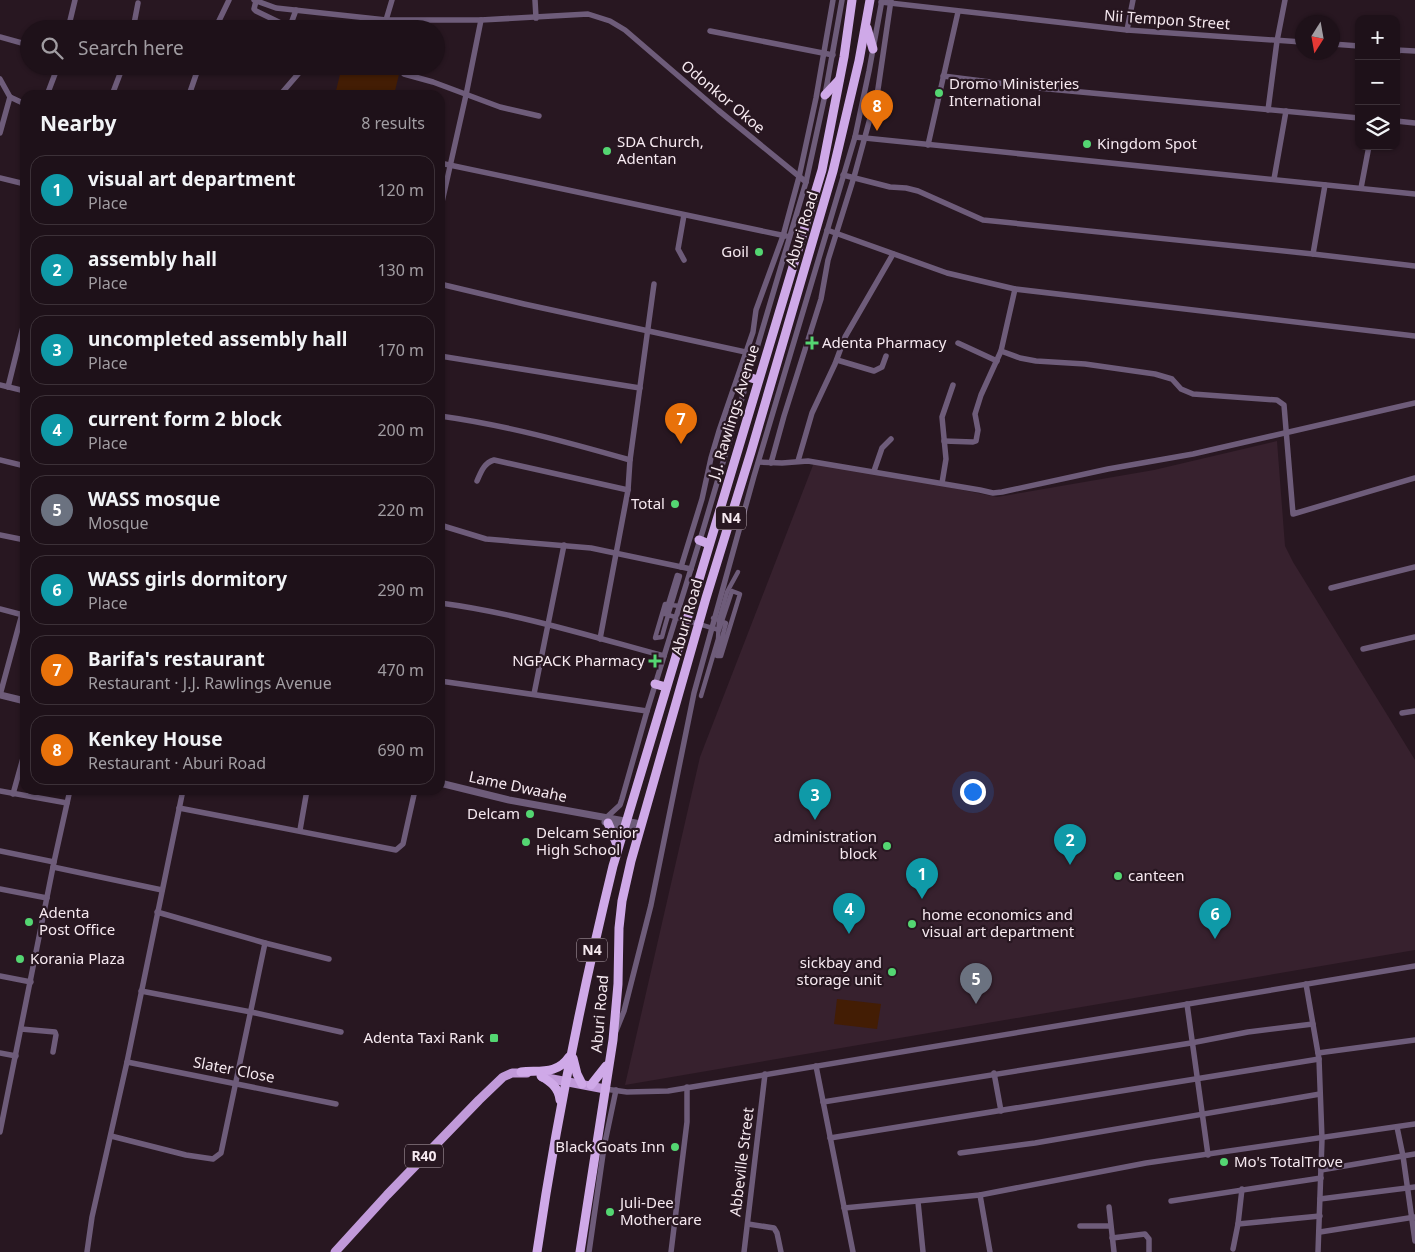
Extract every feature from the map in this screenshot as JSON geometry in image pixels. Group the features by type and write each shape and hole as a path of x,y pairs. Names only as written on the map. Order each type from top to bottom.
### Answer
{"highway":[{"name":"J.J. Rawlings Avenue","path":"625,824 822,170 852,0"},
{"name":"Aburi Road","path":"580,1252 613,1040 622,901 640,827 706,598 745,473 833,171 859,61 870,0"},
{"path":"866,25 873,49"},
{"path":"825,94 839,79"},
{"path":"748,377 758,380"},
{"path":"745,473 754,476"},
{"path":"699,540 709,544"},
{"path":"655,684 666,687"},
{"path":"608,820 618,847"},
{"name":"N4","path":"537,1252 560,1107 590,960 625,824"},
{"path":"521,1072 556,1069 562,1066 572,1053"},
{"path":"572,1053 577,1074 587,1085 602,1073 610,1059"},
{"path":"541,1076 557,1088 560,1096 560,1107"}],"main road":[{"path":"521,1072 605,1089"},
{"name":"R40","path":"335,1252 479,1100 503,1077 521,1072"}],"street":[{"path":"70,20 75,0"},
{"path":"219,20 229,0"},
{"path":"255,0 254,9 273,20"},
{"name":"Odonkor Okoe","path":"255,0 276,8 386,20 481,20 588,14 610,21 625,30 806,182"},
{"path":"386,20 392,0"},
{"path":"535,0 536,18"},
{"path":"681,567 702,499 717,440 753,332 759,302 783,236 799,177 833,0"},
{"path":"608,820 620,805 622,799 646,711 791,237 806,182 825,94 842,0"},
{"path":"1127,30 1133,0"},
{"path":"1268,110 1277,41 1285,0"},
{"path":"613,1040 624,1011 651,905 694,693 754,476 855,137 881,1"},
{"name":"Nii Tempon Street","path":"881,1 958,12 1127,30 1295,42"},
{"path":"771,463 821,300 826,267 854,177 878,89 891,2"},
{"path":"135,20 138,3"},
{"path":"292,20 296,10"},
{"path":"928,145 958,12"},
{"path":"445,190 481,20"},
{"path":"710,31 833,55"},
{"path":"0,37 20,43"},
{"path":"1340,45 1355,46"},
{"path":"1400,50 1415,51"},
{"path":"49,90 55,75"},
{"path":"114,90 120,75"},
{"path":"191,90 195,75"},
{"path":"284,90 297,75"},
{"path":"408,75 433,82 500,107 539,116"},
{"path":"943,76 1038,88 1355,118"},
{"path":"0,78 10,97 20,102"},
{"path":"0,133 10,97"},
{"path":"1274,179 1286,111"},
{"path":"1400,121 1415,123"},
{"path":"855,137 1415,194"},
{"path":"1361,188 1368,150"},
{"path":"445,164 791,237"},
{"path":"843,175 890,187 918,191 983,220 1415,266"},
{"path":"0,178 20,183"},
{"path":"1313,254 1325,185"},
{"path":"684,215 678,250 684,260"},
{"path":"827,230 947,273 1015,289 1415,336"},
{"path":"798,460 812,413 837,360 845,337 893,254"},
{"path":"600,639 628,490 630,460 654,284"},
{"path":"445,285 648,332 755,354"},
{"path":"944,441 973,442 976,440 978,430 975,414 981,395 1001,351 1015,289"},
{"path":"8,387 20,339"},
{"path":"958,342 997,361"},
{"path":"1001,351 1020,358 1036,361 1085,364 1155,374 1172,379 1181,389 1192,394 1276,400 1284,405 1293,514 1415,478"},
{"path":"837,360 874,371 882,367 886,356"},
{"path":"445,357 640,388"},
{"path":"0,385 20,390"},
{"path":"942,483 946,459 942,417 953,385"},
{"path":"759,462 782,463 798,460 1002,492 1108,469 1194,454 1286,431 1415,403"},
{"path":"445,417 512,428 630,460"},
{"path":"874,471 882,448 891,439"},
{"path":"0,460 20,465"},
{"path":"477,481 488,462 494,460 628,490"},
{"path":"445,527 486,539 591,548 690,569"},
{"path":"0,535 20,539"},
{"path":"534,694 564,545"},
{"path":"1331,588 1415,567"},
{"path":"701,696 718,639 716,619 738,572"},
{"path":"679,606 672,605 664,604 655,638 662,637 666,618 669,611 672,602 680,576 677,575 672,591 670,598 668,606 665,614 719,630 722,622 724,614 727,607 732,591 740,594 720,656 717,656 726,623 716,619"},
{"path":"445,604 471,607 548,625 664,656"},
{"path":"0,609 20,614"},
{"path":"20,621 0,695 20,700"},
{"path":"1363,649 1415,637"},
{"path":"445,682 646,711"},
{"path":"1402,713 1415,710"},
{"path":"13,794 20,769"},
{"name":"Lame Dwaahe","path":"445,785 640,827"},
{"path":"0,791 67,804"},
{"path":"0,1132 53,864 69,795"},
{"path":"87,1252 92,1217 127,1062 182,795"},
{"path":"300,830 306,795"},
{"path":"179,808 396,850 403,844 414,795"},
{"path":"0,851 162,890"},
{"path":"0,888 47,898"},
{"path":"158,912 329,959"},
{"path":"111,1136 186,1155 218,1157 236,1083 265,942"},
{"path":"605,1089 627,1092 687,1088 1415,966"},
{"path":"0,976 30,982"},
{"path":"1306,984 1318,1056 1320,1094 1322,1139 1318,1252"},
{"path":"141,991 251,1012 341,1032"},
{"path":"1187,1004 1208,1155"},
{"path":"823,1102 994,1073 1191,1043 1248,1032 1313,1024"},
{"path":"21,1029 55,1032 53,1052"},
{"path":"830,1138 1198,1078 1415,1040"},
{"path":"0,1053 16,1056"},
{"name":"Slater Close","path":"127,1062 336,1104"},
{"path":"816,1066 852,1252"},
{"path":"994,1073 1001,1111"},
{"name":"Abbeville Street","path":"744,1252 765,1074"},
{"path":"671,1252 686,1122 687,1088"},
{"path":"588,1252 604,1147 616,1090"},
{"path":"960,1153 1044,1141 1320,1094"},
{"path":"844,1208 980,1195 1146,1163 1322,1139 1415,1124"},
{"path":"1397,1127 1403,1156 1406,1188 1413,1217 1415,1241"},
{"path":"1321,1170 1415,1154"},
{"path":"1171,1201 1321,1178"},
{"path":"1320,1199 1415,1187"},
{"path":"1233,1250 1242,1189"},
{"path":"980,1195 990,1252"},
{"path":"918,1202 923,1252"},
{"path":"1109,1207 1114,1252"},
{"path":"1238,1224 1320,1216"},
{"path":"1320,1232 1413,1217"},
{"path":"748,1224 774,1228 781,1252"},
{"path":"1080,1226 1110,1226"},
{"path":"1112,1238 1145,1234 1149,1239 1149,1252"}],"shaded area":[{"path":"340,75 399,75 395,90 336,90"},
{"path":"1277,441 1285,546 1415,760 1415,950 625,1085 700,757 815,460 997,497 1154,470"},
{"path":"837,999 881,1004 877,1029 834,1024"}],"place":[{"name":"Dromo Ministeries International","path":"939,93"},
{"name":"Kenkey House","path":"877,131"},
{"name":"Kingdom Spot","path":"1087,144"},
{"name":"SDA Church, Adentan","path":"607,151"},
{"name":"Goil","path":"759,252"},
{"name":"Adenta Pharmacy","path":"812,343"},
{"name":"Barifa's restaurant","path":"681,444"},
{"name":"Total","path":"675,504"},
{"name":"NGPACK Pharmacy","path":"655,661"},
{"name":"Delcam","path":"530,814"},
{"name":"uncompleted assembly hall","path":"815,820"},
{"name":"Delcam Senior High School","path":"526,842"},
{"name":"administration block","path":"887,846"},
{"name":"assembly hall","path":"1070,865"},
{"name":"canteen","path":"1118,876"},
{"name":"visual art department","path":"922,899"},
{"name":"Adenta Post Office","path":"29,922"},
{"name":"home economics and visual art department","path":"912,924"},
{"name":"current form 2 block","path":"849,934"},
{"name":"WASS girls dormitory","path":"1215,939"},
{"name":"Korania Plaza","path":"20,959"},
{"name":"sickbay and storage unit","path":"892,972"},
{"name":"WASS mosque","path":"976,1004"},
{"name":"Adenta Taxi Rank","path":"494,1038"},
{"name":"Black Goats Inn","path":"675,1147"},
{"name":"Mo's TotalTrove","path":"1224,1162"},
{"name":"Juli-Dee Mothercare","path":"610,1212"}]}
